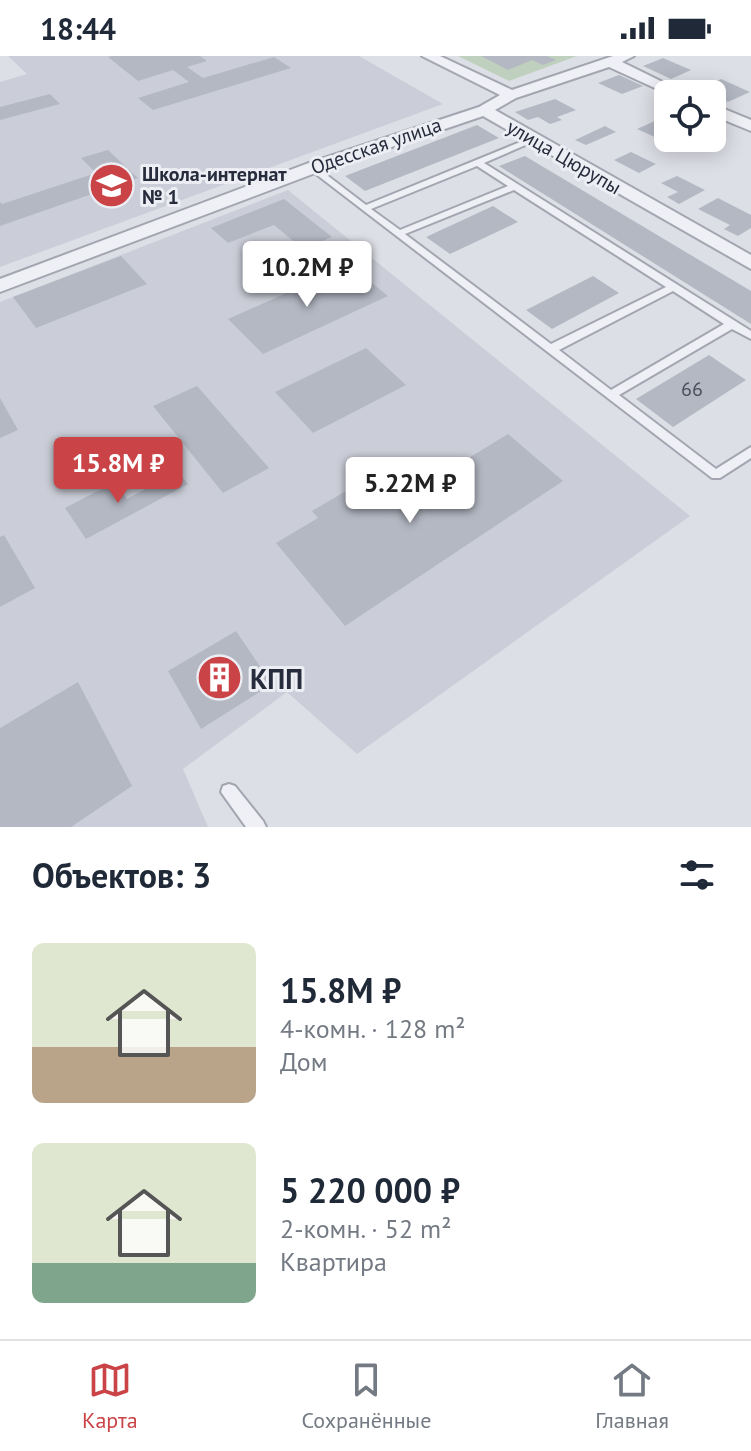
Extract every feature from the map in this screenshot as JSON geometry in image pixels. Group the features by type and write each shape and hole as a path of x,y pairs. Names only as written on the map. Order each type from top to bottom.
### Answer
{"street":[{"name":"улица Цюрупы","path":"429,56 511,95"},
{"path":"511,95 627,56"},
{"path":"610,62 654,82"},
{"name":"улица Цюрупы","path":"511,95 484,110 751,263"},
{"name":"Одесская улица","path":"0,286 312,168 484,110"},
{"path":"726,115 751,126"}],"lane":[{"path":"365,208 533,140"},
{"path":"478,163 751,336"},
{"path":"312,168 716,475 751,452"},
{"path":"398,234 515,186"},
{"path":"551,349 674,287"},
{"path":"611,395 732,324"},
{"path":"229,792 257,827"}],"shaded area":[{"name":"Школа-интернат № 1","path":"8,56 359,56 443,104 0,267 0,82 27,74"},
{"path":"288,190 690,516 357,754 287,692 183,769 208,827 0,827 0,302"}],"green space":[{"path":"458,56 577,56 509,81"}],"building":[{"name":"Школа-интернат № 1","path":"200,56 207,61 187,67 203,78 274,57 291,68 153,110 138,98 189,82 173,70 138,81 108,57"},
{"path":"481,56 547,56 556,60 543,65 532,60 508,70"},
{"path":"663,58 691,70 671,79 643,66"},
{"path":"619,75 643,86 622,94 598,83"},
{"path":"726,81 750,92 728,102"},
{"path":"50,94 60,104 0,120 0,107"},
{"path":"555,99 576,110 557,117 562,120 550,124 538,117 528,120 515,112"},
{"path":"654,121 654,137 637,129"},
{"path":"477,125 499,138 365,191 345,176"},
{"path":"605,126 616,132 586,145 575,140"},
{"name":"Школа-интернат № 1","path":"108,150 138,178 0,226 0,202 2,204 96,173 81,158"},
{"path":"631,152 656,164 639,173 614,160"},
{"path":"525,156 751,291 751,324 499,166"},
{"path":"677,176 705,190 679,204 667,197 678,192 661,183"},
{"path":"718,198 751,215 751,228 738,236 724,229 730,225 698,209"},
{"path":"284,199 332,237 303,249 274,225 228,243 211,228"},
{"path":"493,206 518,222 450,254 426,237"},
{"path":"121,256 147,284 36,328 13,297"},
{"path":"350,265 388,296 263,354 228,319"},
{"path":"593,276 619,293 552,329 526,310"},
{"path":"366,348 406,385 313,433 275,392"},
{"path":"709,355 746,380 673,427 636,399"},
{"path":"197,386 269,468 223,493 153,406"},
{"path":"0,398 18,430 0,438"},
{"path":"508,434 563,481 345,626 276,543 318,518 312,511 392,464 418,489"},
{"path":"178,472 188,484 86,539 65,508 115,482 127,499"},
{"path":"4,535 35,588 0,607 0,537"},
{"name":"КПП","path":"236,631 272,684 201,729 168,671"},
{"path":"78,682 132,786 71,827 0,827 0,728"}],"place":[{"name":"Школа-интернат № 1","path":"111,186"},
{"name":"КПП","path":"219,678"}]}
